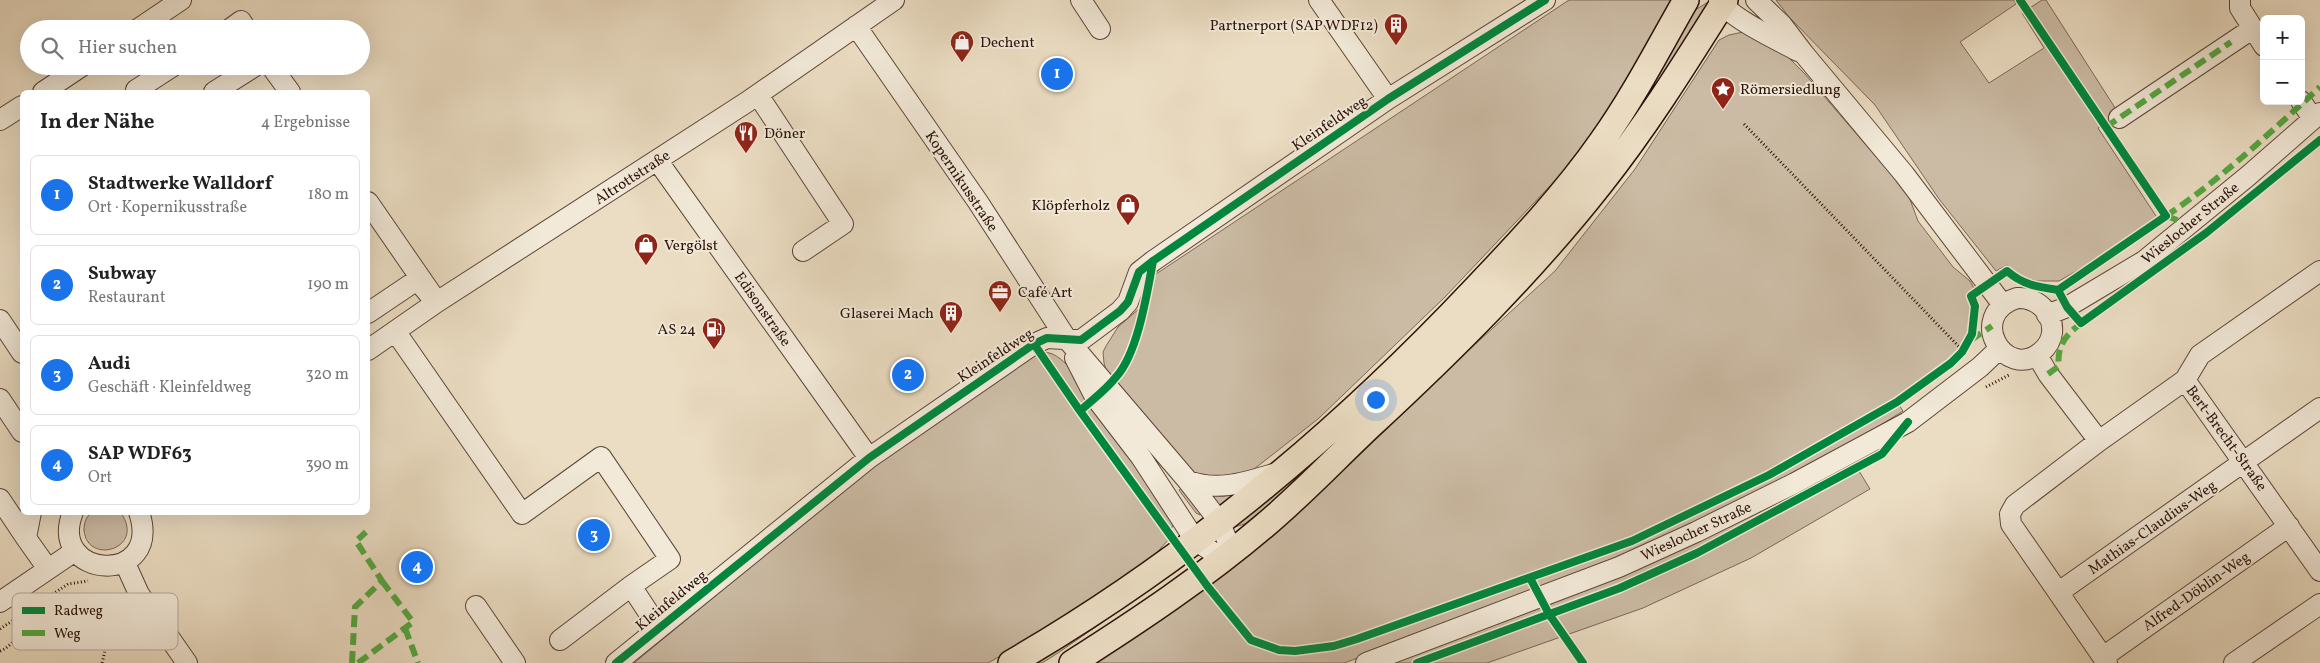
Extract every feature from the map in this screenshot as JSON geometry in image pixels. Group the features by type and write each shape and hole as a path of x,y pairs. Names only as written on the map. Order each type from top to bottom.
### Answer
{"main road":[{"path":"1011,663 1096,610 1195,540 1281,472 1380,385 1422,344 1494,270 1560,195 1607,134 1686,0"},
{"path":"1072,663 1228,555 1266,524 1415,386 1532,264 1601,183 1669,89 1722,2"}],"street":[{"path":"151,20 181,0"},
{"name":"Altrottstraße","path":"370,349 437,302 758,95 894,0"},
{"path":"1081,0 1100,29"},
{"path":"1319,0 1388,100"},
{"name":"Kleinfeldweg","path":"616,663 658,627 869,458 1034,344 1047,338 1081,340 1112,317 1128,302 1139,272 1153,261 1388,100 1545,0"},
{"path":"1756,0 1782,25 1904,174 2003,305"},
{"path":"2240,0 2240,8 2260,41"},
{"path":"1722,2 1804,54"},
{"name":"Kopernikusstraße","path":"856,26 978,202 1066,338 1188,481 1219,521 1228,555"},
{"path":"2119,118 2252,30"},
{"path":"52,90 65,87 75,75"},
{"path":"136,90 159,75"},
{"path":"217,90 241,75"},
{"path":"278,75 289,90"},
{"path":"758,95 843,224 803,252"},
{"path":"2305,105 2316,116"},
{"path":"0,120 20,107"},
{"name":"Wieslocher Straße","path":"2047,315 2067,307 2144,261 2248,176 2316,116"},
{"name":"Edisonstraße","path":"657,160 869,458"},
{"path":"370,205 437,302"},
{"path":"2185,380 2200,355 2320,271"},
{"path":"370,312 417,280 437,302"},
{"path":"2016,298 2032,300 2044,308 2047,315 2052,321 2051,337 2048,344 2037,355 2017,359 1999,349 1994,342 1993,318 2003,305 2016,298"},
{"path":"0,320 20,350"},
{"path":"396,331 522,514 601,457 670,559 560,640"},
{"name":"Kopernikusstraße","path":"1066,338 1083,377 1095,397 1141,457 1195,540 1228,555"},
{"name":"Wieslocher Straße","path":"1366,663 1610,570 1696,532 1908,422 1980,367 1999,349"},
{"path":"2037,355 2048,374 2099,441"},
{"name":"Bert-Brecht-Straße","path":"2060,592 2012,524 2010,514 2015,505 2099,441 2185,380 2320,571"},
{"path":"0,399 20,429"},
{"name":"Mathias-Claudius-Weg","path":"2060,592 2320,408"},
{"path":"1188,481 1201,486 1222,487 1240,484 1281,472"},
{"path":"0,499 48,569"},
{"path":"26,538 30,515"},
{"path":"72,515 69,526 70,539 75,551 92,565 114,567 125,563 136,553 142,540 144,525 140,515"},
{"name":"Alfred-Döblin-Weg","path":"2105,660 2288,526"},
{"path":"13,593 75,551"},
{"path":"125,563 139,593"},
{"path":"631,586 658,627"},
{"path":"2060,592 2105,660"},
{"path":"0,602 12,594"},
{"path":"2234,663 2320,604"},
{"path":"476,606 514,663"},
{"path":"178,650 187,663"}],"path":[{"path":"1744,124 1962,352"},
{"path":"1978,392 1994,382 2011,374 2016,374"},
{"path":"54,593 68,584 89,581"},
{"path":"0,629 12,621"},
{"path":"0,651 12,643"},
{"path":"102,663 104,650"}],"shaded area":[{"path":"1569,0 1672,0 1608,113 1566,169 1445,297 1318,419 1249,473 1232,479 1189,473 1107,373 1104,363 1103,352 1118,327 1148,301 1153,276"},
{"path":"1776,0 2014,0 2016,4 1960,42 1989,83 2044,48 2022,13 2042,0 2046,0 2119,114 2098,128 2158,219 2103,256 2059,281 2036,281 2020,276 2007,265 1996,271 1939,199 1875,105 1789,17"},
{"path":"1710,1 1685,47 1643,112 1490,299 1257,520 1235,527 1239,517 1437,343 1690,13"},
{"path":"1743,32 1781,50 1805,74 1908,194 1918,221 1953,267 1970,281 1976,292 1970,297 1973,316 1971,332 1964,347 1941,371 1897,402 1903,411 1831,456 1789,479 1722,508 1629,553 1526,595 1344,663 1093,663 1194,597 1249,552 1555,271 1635,169 1719,40 1729,35"},
{"path":"1043,352 1056,356 1074,372 1173,524 1168,540 1152,558 1082,609 988,663 634,663 867,471 1018,363"},
{"path":"1853,461 1870,489 1751,558 1643,608 1487,663 1393,663 1563,599 1679,551"},
{"path":"1183,487 1201,512 1200,515 1196,513 1179,490"},
{"path":"1247,488 1220,509 1208,492"},
{"path":"89,515 122,515 127,526 126,536 121,544 113,548 104,550 95,548 87,541 84,530"},
{"path":"1180,562 1184,566 1058,653 1042,663 1030,663"}],"marked path":[{"path":"2106,127 2231,42"},
{"path":"2166,216 2226,171 2320,87"},
{"path":"2166,216 2180,221 2184,227"},
{"path":"2048,374 2059,366 2059,351 2064,340 2084,321"},
{"path":"1971,340 1992,326"},
{"path":"352,663 355,607 382,581 356,541 366,532"},
{"path":"358,663 413,622 382,581"},
{"path":"405,628 418,663"}],"cycle path":[{"path":"616,663 869,458 1034,344 1047,338 1081,340 1120,311 1128,302 1139,272 1153,261 1388,99 1545,0"},
{"path":"1034,344 1080,411 1208,587 1251,640 1279,650 1295,651 1334,646 1357,639 1632,541 1769,475 1897,402 1951,363 1962,352 1972,334 1975,306 1971,296 2007,271 2025,282 2058,290 2166,216 2020,0"},
{"path":"2058,290 2067,307 2081,323 2206,233 2320,140"},
{"path":"1080,411 1112,382 1124,366 1136,338 1153,261"},
{"path":"1417,663 1620,588 1697,553 1882,454 1908,422"},
{"path":"1530,578 1549,614 1583,663"}],"place":[{"name":"Partnerport (SAP WDF12)","path":"1396,46"},
{"name":"Dechent","path":"962,63"},
{"name":"Stadtwerke Walldorf","path":"1057,74"},
{"name":"Römersiedlung","path":"1723,110"},
{"name":"Döner","path":"746,154"},
{"name":"Klöpferholz","path":"1128,226"},
{"name":"Vergölst","path":"646,266"},
{"name":"Café Art","path":"1000,313"},
{"name":"Glaserei Mach","path":"951,334"},
{"name":"AS 24","path":"714,350"},
{"name":"Subway","path":"908,375"},
{"name":"Audi","path":"594,535"},
{"name":"SAP WDF63","path":"417,567"}]}
